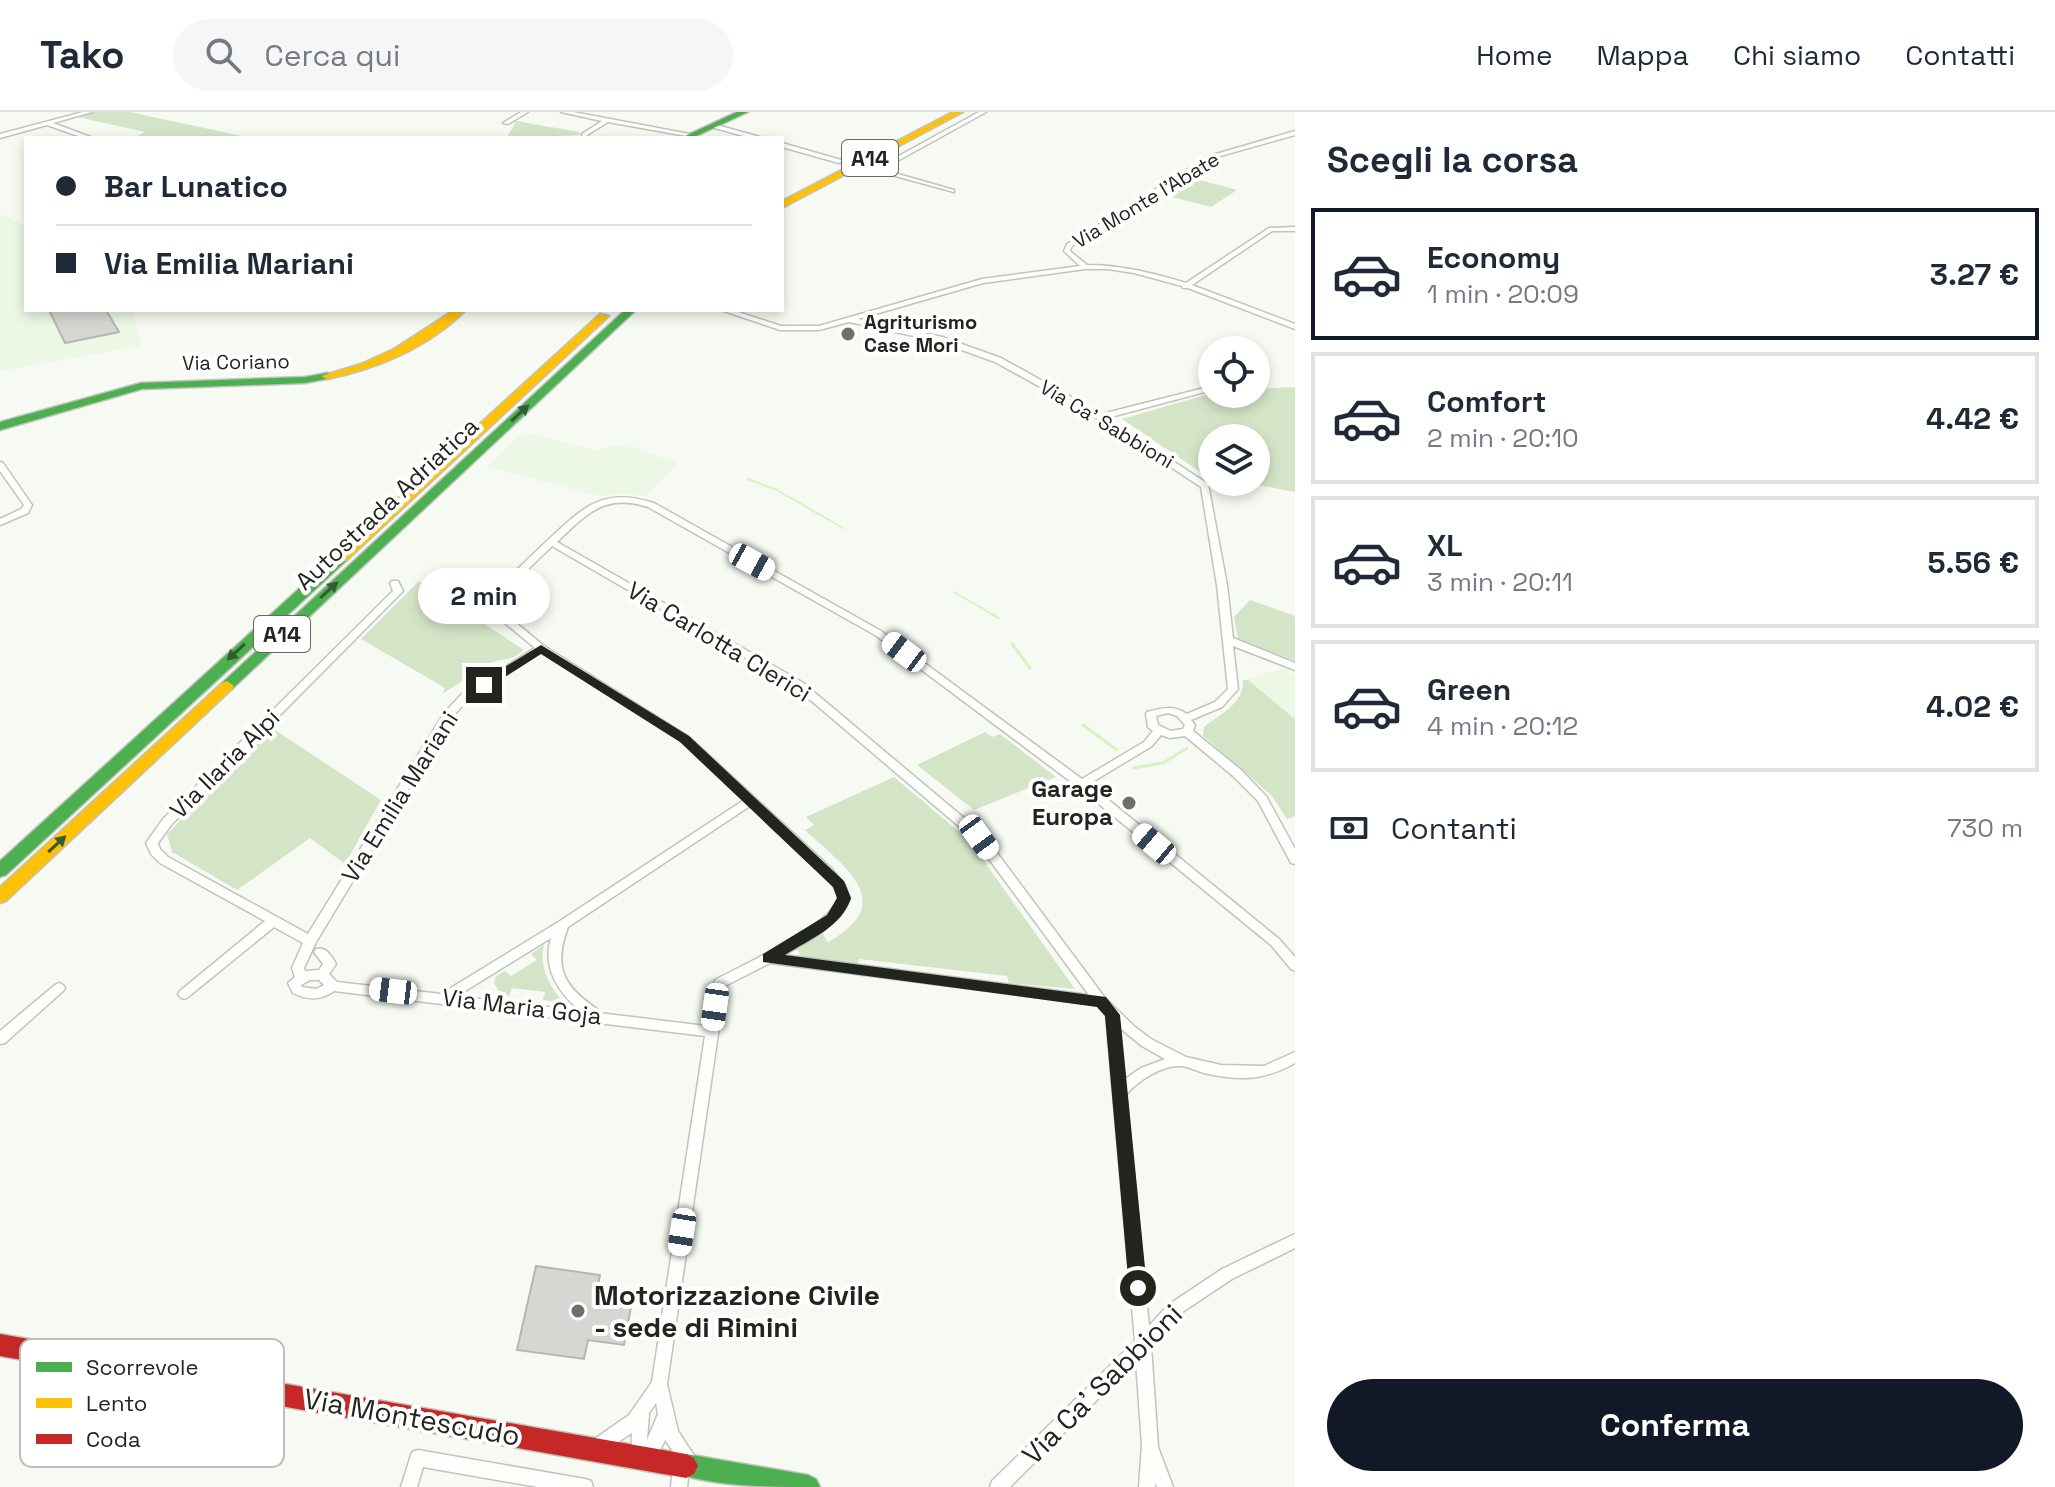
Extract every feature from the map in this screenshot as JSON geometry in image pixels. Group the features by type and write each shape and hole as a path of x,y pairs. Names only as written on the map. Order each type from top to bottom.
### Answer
{"main road":[{"path":"688,136 744,112"},
{"name":"A14","path":"784,194 940,112"},
{"name":"A14","path":"784,204 959,112"},
{"name":"Via Coriano","path":"0,426 141,386 305,380 357,371 413,346 458,312"},
{"name":"Autostrada Adriatica","path":"0,871 583,333 609,312"},
{"name":"Autostrada Adriatica","path":"0,897 629,312"},
{"name":"Via Montescudo","path":"0,1345 20,1349"},
{"name":"Via Montescudo","path":"284,1395 808,1487"}],"street":[{"path":"0,136 89,112"},
{"path":"506,123 525,112"},
{"path":"564,112 688,136"},
{"path":"872,168 888,164 983,112"},
{"path":"585,136 607,120"},
{"path":"48,124 84,136"},
{"path":"713,126 750,136"},
{"name":"Via Monte l'Abate","path":"1085,267 1067,251 1069,245 1211,157 1295,133"},
{"path":"784,146 839,161"},
{"path":"862,166 952,191"},
{"path":"1185,287 1271,229 1295,229"},
{"path":"1085,267 1117,269 1185,287 1295,327"},
{"name":"Via Monte l'Abate","path":"733,312 794,330 819,328 982,281 1085,267"},
{"name":"Via Monte l'Abate","path":"753,312 761,319"},
{"name":"Via Ca' Sabbioni","path":"847,319 939,339 998,360 1101,417 1205,486 1210,502 1233,689 1225,701 1210,711 1186,718"},
{"path":"1101,417 1198,392"},
{"path":"0,465 28,505 25,511 0,522"},
{"path":"679,1487 687,1466 671,1435 659,1384 719,983 832,919 840,910 844,898 839,885 828,872 685,739 541,648 499,614 498,606 507,584 582,513 594,505 614,499 637,500 651,505 878,633 1082,784 1275,942 1295,966"},
{"name":"Via Carlotta Clerici","path":"551,542 798,684 979,837 1112,1015 1160,1052 1178,1061"},
{"name":"Via Ilaria Alpi","path":"310,941 164,860 152,843 167,822 398,591 395,583"},
{"path":"1228,640 1295,667"},
{"name":"Via Emilia Mariani","path":"301,977 298,968 310,941 448,715 465,697 541,648"},
{"path":"1168,710 1186,718 1190,725 1187,732 1177,735 1158,731 1149,718 1155,712 1168,710"},
{"path":"1082,784 1148,744 1158,731"},
{"path":"1187,732 1237,773 1262,799 1295,860"},
{"path":"446,998 751,800"},
{"path":"184,994 273,921"},
{"path":"564,924 553,948 556,972 578,1002 601,1016"},
{"path":"320,952 330,964 327,980 324,992 303,993 297,990 294,983 301,977 327,980"},
{"path":"768,958 1101,1001"},
{"name":"Via Maria Goja","path":"327,980 712,1032"},
{"path":"0,1039 59,988"},
{"path":"1112,1015 1143,1344 1150,1445 1147,1487"},
{"path":"1120,1093 1130,1080 1143,1071 1178,1061 1191,1067 1227,1072 1265,1071 1295,1057"},
{"name":"Via Ca' Sabbioni","path":"998,1487 1143,1344 1173,1310 1227,1274 1295,1241"},
{"path":"594,1450 624,1431 643,1410 659,1384"},
{"path":"642,1458 639,1443 643,1410"},
{"path":"642,1458 656,1442 665,1417"},
{"path":"1150,1445 1165,1487"},
{"name":"Via Montescudo","path":"409,1487 418,1458 585,1487"}],"shaded area":[{"path":"0,214 24,225 24,312 133,312 141,346 0,371"},
{"path":"524,432 593,450 626,444 677,463 646,497 623,493 599,496 487,467"},
{"path":"1284,668 1295,675 1295,719 1248,680"}],"green space":[{"path":"95,112 130,112 242,136 138,136 145,132 78,117"},
{"path":"516,121 579,132 579,135 508,136"},
{"path":"1189,177 1237,190 1211,207 1161,194"},
{"path":"1295,387 1295,492 1270,487 1270,424 1198,424 1198,470 1122,419 1198,397 1198,408 1270,408 1270,388"},
{"path":"419,581 524,650 514,657 493,662 442,694 445,688 361,639"},
{"path":"1250,600 1295,616 1295,661 1238,639 1234,617"},
{"path":"1243,680 1248,680 1295,719 1295,816 1287,819 1272,796 1203,736 1204,727 1235,702"},
{"path":"272,728 381,800 345,864 310,838 237,890 172,852 167,834"},
{"path":"985,732 992,737 1000,734 1056,777 974,810 917,765"},
{"path":"894,777 969,840 1075,989 1009,983 1007,976 859,959 858,964 803,957 799,953 798,949 822,933 828,942 849,927 860,913 862,898 858,884 848,871 805,830 814,825 806,817"},
{"path":"544,944 546,976 564,1003 543,1000 545,992 512,988 509,996 498,990 494,983 496,976 505,971 511,976 537,960 531,954"}],"building":[{"path":"50,312 107,312 119,332 65,343"},
{"name":"Motorizzazione Civile - sede di Rimini","path":"536,1266 600,1275 597,1291 633,1296 624,1345 588,1340 584,1359 517,1350"}],"waterway":[{"path":"748,479 777,490 843,528"},
{"path":"954,592 996,616"},
{"path":"1012,644 1030,668"},
{"path":"1083,725 1117,750"},
{"path":"1133,768 1163,763 1187,748"}],"tunnel":[{"path":"839,161 862,166"}],"traffic: fast":[{"path":"690,136 744,112"},
{"path":"227,686 629,312"},
{"path":"0,426 141,386 305,380 327,376"},
{"path":"0,871 341,558"},
{"path":"686,1466 808,1487"}],"traffic: slow":[{"path":"784,204 959,112"},
{"path":"327,376 382,360 430,333 458,312"},
{"path":"341,558 604,316"},
{"path":"0,897 227,686"}],"traffic: jam":[{"path":"0,1345 20,1349"},
{"path":"284,1395 686,1466"}],"place":[{"name":"Agriturismo Case Mori","path":"848,334"},
{"name":"Garage Europa","path":"1129,803"},
{"name":"Motorizzazione Civile - sede di Rimini","path":"578,1311"}],"route":[{"path":"484,685 541,648 685,739 828,872 839,885 844,898 840,910 832,919 768,958 1101,1001 1112,1015 1138,1288"}]}
